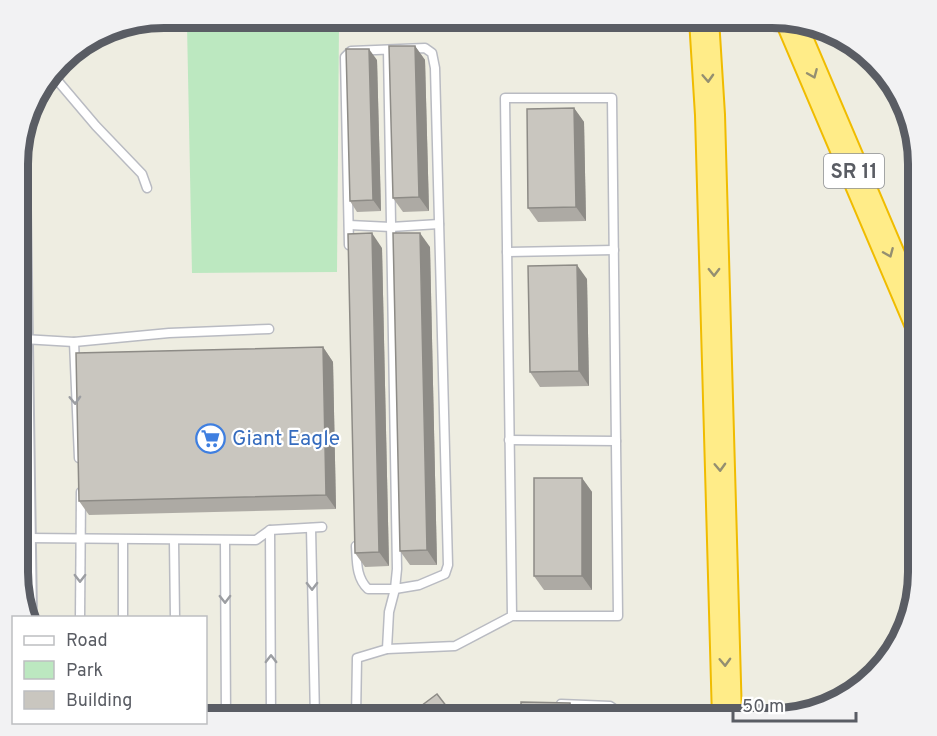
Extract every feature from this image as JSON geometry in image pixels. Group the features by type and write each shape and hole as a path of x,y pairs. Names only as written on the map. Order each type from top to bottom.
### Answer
{"highway":[{"path":"705,29 710,115 727,708"},
{"name":"SR 11","path":"794,30 908,297"}],"lane":[{"path":"350,260 345,57 351,51 425,48 432,53 435,68 448,565 445,574 435,580 395,589 368,589 362,583 357,567 356,531"},
{"path":"387,649 389,612 397,569 388,50"},
{"path":"58,81 96,126 142,174 147,188"},
{"path":"356,707 357,658 387,649 455,646 512,616 618,616 612,98 505,98 512,616"},
{"path":"349,225 391,227 439,224"},
{"path":"507,252 614,250"},
{"path":"28,339 74,342 169,333 269,329"},
{"path":"74,342 80,470"},
{"path":"509,440 616,441"},
{"path":"80,616 81,481"},
{"path":"29,538 256,540 270,530 322,527"},
{"path":"311,528 315,707"},
{"path":"270,530 271,707"},
{"path":"123,540 123,616"},
{"path":"174,541 175,616"},
{"path":"225,541 226,707"},
{"path":"551,704 611,708"}],"green space":[{"path":"187,28 339,28 337,272 192,273"}],"building":[{"path":"389,46 415,46 419,197 393,198"},
{"path":"346,49 369,49 373,200 350,201"},
{"path":"574,108 576,207 528,208 527,109"},
{"path":"372,233 379,552 355,553 348,234"},
{"path":"393,233 420,233 427,550 400,551"},
{"path":"577,265 579,371 530,372 528,266"},
{"name":"Giant Eagle","path":"323,347 326,495 79,501 76,353"},
{"path":"534,478 582,478 582,576 534,576"},
{"path":"437,694 447,707 419,707"},
{"path":"521,702 570,703 570,708 521,708"}],"place":[{"name":"Giant Eagle","path":"211,438"}]}
